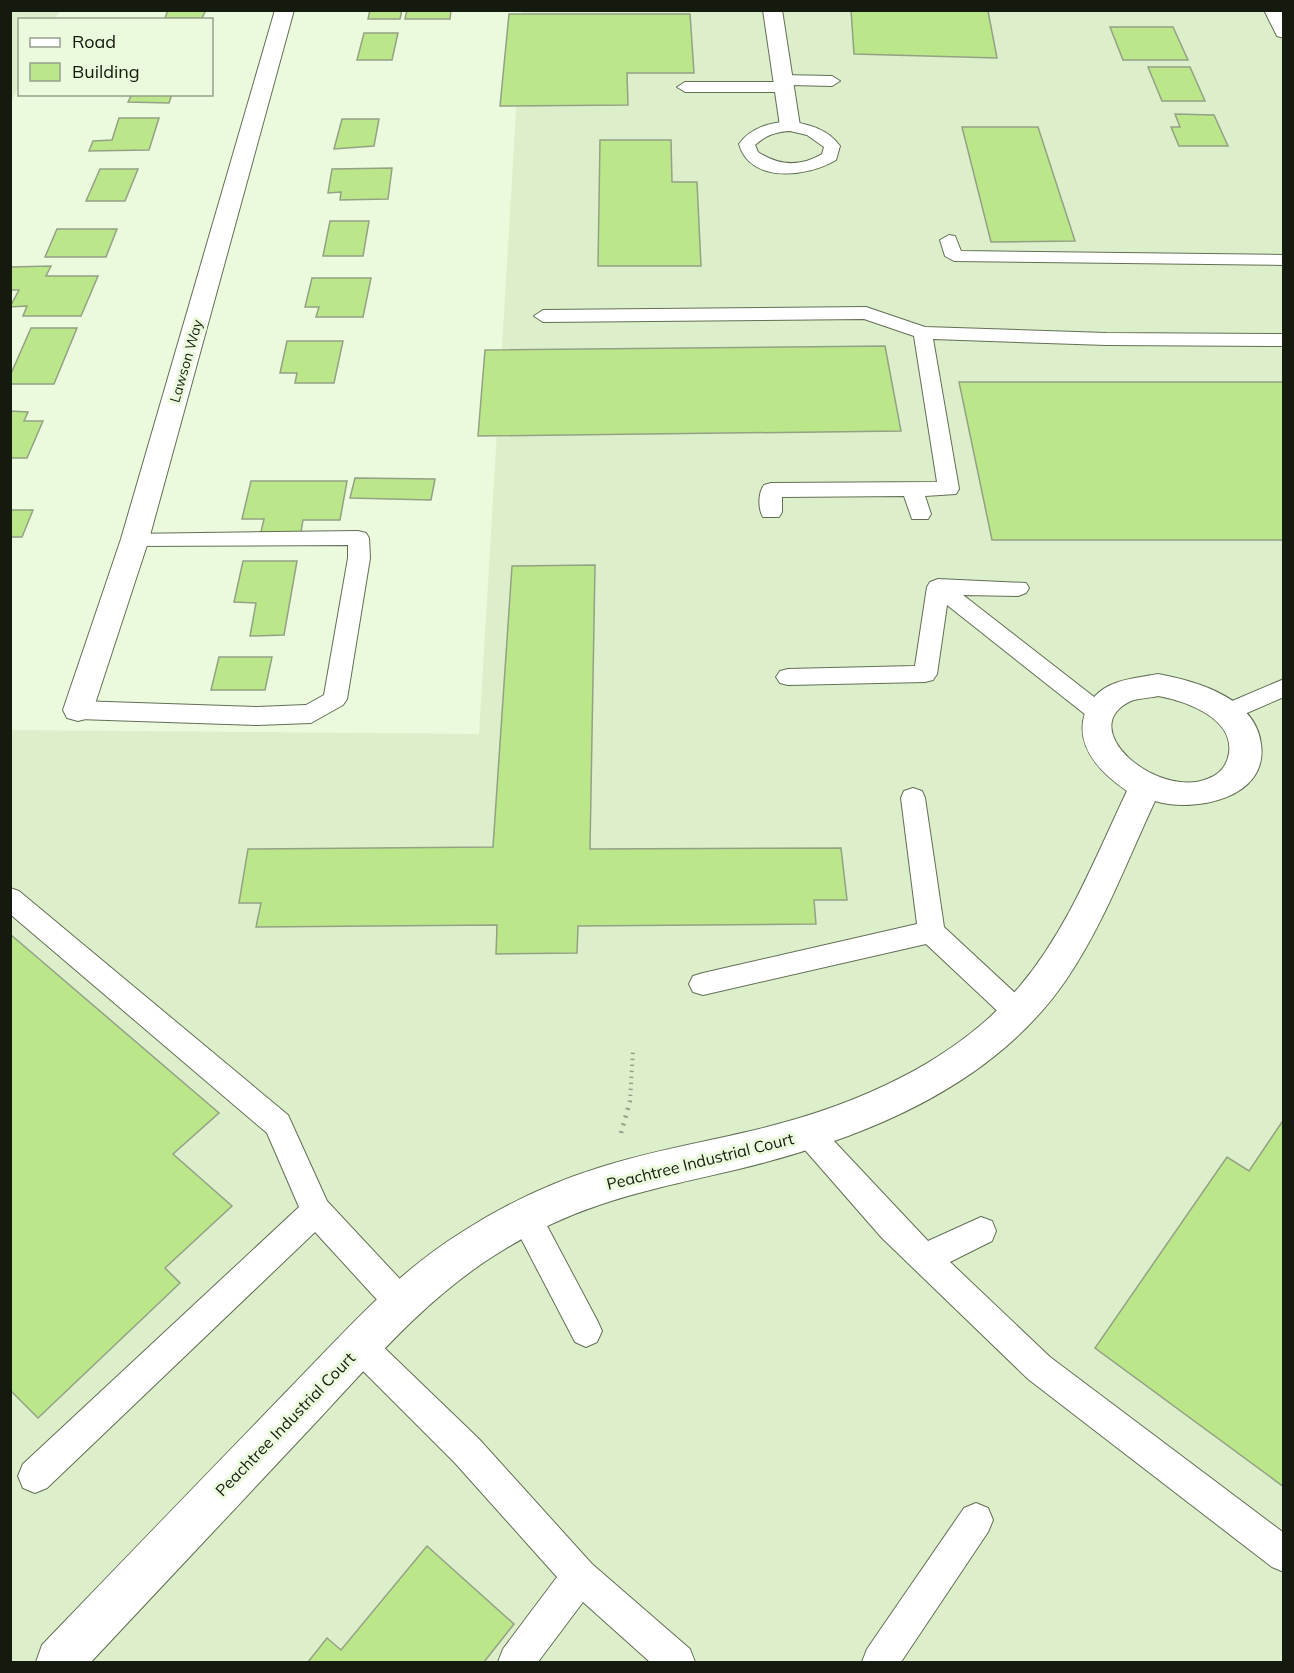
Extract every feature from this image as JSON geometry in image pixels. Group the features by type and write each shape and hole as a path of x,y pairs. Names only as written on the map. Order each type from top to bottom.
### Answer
{"street":[{"name":"Lawson Way","path":"78,710 135,539 285,10"},
{"path":"772,10 789,126"},
{"path":"1273,10 1284,32"},
{"path":"1158,685 1197,694 1226,713 1240,730 1245,744 1245,756 1237,774 1213,791 1197,794 1173,794 1145,787 1123,774 1103,754 1096,725 1099,713 1108,702 1125,691 1158,685"},
{"name":"Peachtree Industrial Court","path":"59,1662 360,1346 402,1304 461,1255 550,1204 617,1180 808,1133 888,1102 935,1077 990,1038 1017,1012 1053,970 1070,942 1145,787"}],"lane":[{"path":"685,87 832,81"},
{"path":"949,240 954,256 1284,260"},
{"path":"543,316 866,313 923,333 1106,339 1284,340"},
{"path":"771,512 771,490 949,489 923,333"},
{"path":"914,489 920,514"},
{"path":"78,710 257,716 311,714 335,699 359,558 358,538 135,539"},
{"path":"938,587 1018,588"},
{"path":"788,677 925,674 938,587"},
{"path":"938,587 1099,713"},
{"path":"1226,713 1284,687"},
{"path":"913,798 931,932 1017,1012"},
{"path":"10,898 278,1124 315,1211 402,1304"},
{"path":"703,984 931,932"},
{"path":"808,1133 893,1228 1039,1368 1284,1555"},
{"path":"35,1476 315,1211"},
{"path":"526,1217 586,1331"},
{"path":"925,1258 981,1231"},
{"path":"360,1346 466,1451 580,1576 677,1662"},
{"path":"880,1662 976,1520"},
{"path":"516,1662 580,1576"}],"path":[{"path":"621,1132 631,1098 633,1049"}],"shaded area":[{"path":"11,10 60,11 56,18 18,18 18,88 11,102"},
{"path":"522,11 1283,11 1283,1662 11,1662 11,730 479,734"}],"building":[{"path":"168,10 206,10 202,18 165,18"},
{"path":"370,10 402,10 400,19 368,19"},
{"path":"407,10 451,10 450,19 405,19"},
{"path":"851,10 988,11 997,58 854,54"},
{"path":"509,14 690,14 694,73 627,73 628,105 500,106"},
{"path":"1110,27 1173,27 1188,60 1123,60"},
{"path":"364,33 398,33 392,60 357,60"},
{"path":"1148,67 1190,67 1205,101 1162,101"},
{"path":"131,96 171,96 169,103 128,102"},
{"path":"1175,114 1214,115 1228,146 1179,146 1171,127 1180,127"},
{"path":"119,118 159,118 149,150 89,151 93,141 112,140"},
{"path":"342,119 379,119 374,146 334,149"},
{"path":"962,127 1038,127 1075,241 991,242"},
{"path":"600,140 671,140 672,182 697,182 701,266 598,266"},
{"path":"392,168 388,199 340,200 341,192 328,193 332,169"},
{"path":"100,169 138,169 125,201 86,201"},
{"path":"330,221 369,221 363,256 323,256"},
{"path":"57,229 117,229 106,257 45,257"},
{"path":"51,266 46,276 98,276 81,316 23,316 27,306 10,307 19,290 10,290 10,267"},
{"path":"312,278 371,278 363,317 316,317 319,307 305,307"},
{"path":"31,328 77,328 54,384 10,384 10,376"},
{"path":"287,341 343,341 334,383 295,383 297,373 280,373"},
{"path":"885,346 901,431 478,436 485,350"},
{"path":"959,382 1284,382 1284,540 992,540"},
{"path":"10,411 28,412 24,421 43,421 27,458 10,458"},
{"path":"355,478 435,479 431,500 350,498"},
{"path":"251,481 347,481 340,520 303,520 301,532 261,532 264,519 242,519"},
{"path":"10,510 33,510 22,537 10,537"},
{"path":"243,561 297,561 284,635 250,636 256,603 234,602"},
{"path":"595,565 590,849 841,848 847,900 814,900 816,924 578,926 577,953 496,954 497,925 256,927 261,903 239,903 248,849 493,847 512,566"},
{"path":"219,657 272,657 265,690 211,690"},
{"path":"10,934 219,1113 173,1154 232,1206 165,1268 180,1283 38,1418 10,1390"},
{"path":"1284,1119 1284,1487 1095,1348 1227,1157 1249,1171"},
{"path":"427,1546 514,1624 484,1662 308,1662 327,1638 341,1650"}]}
